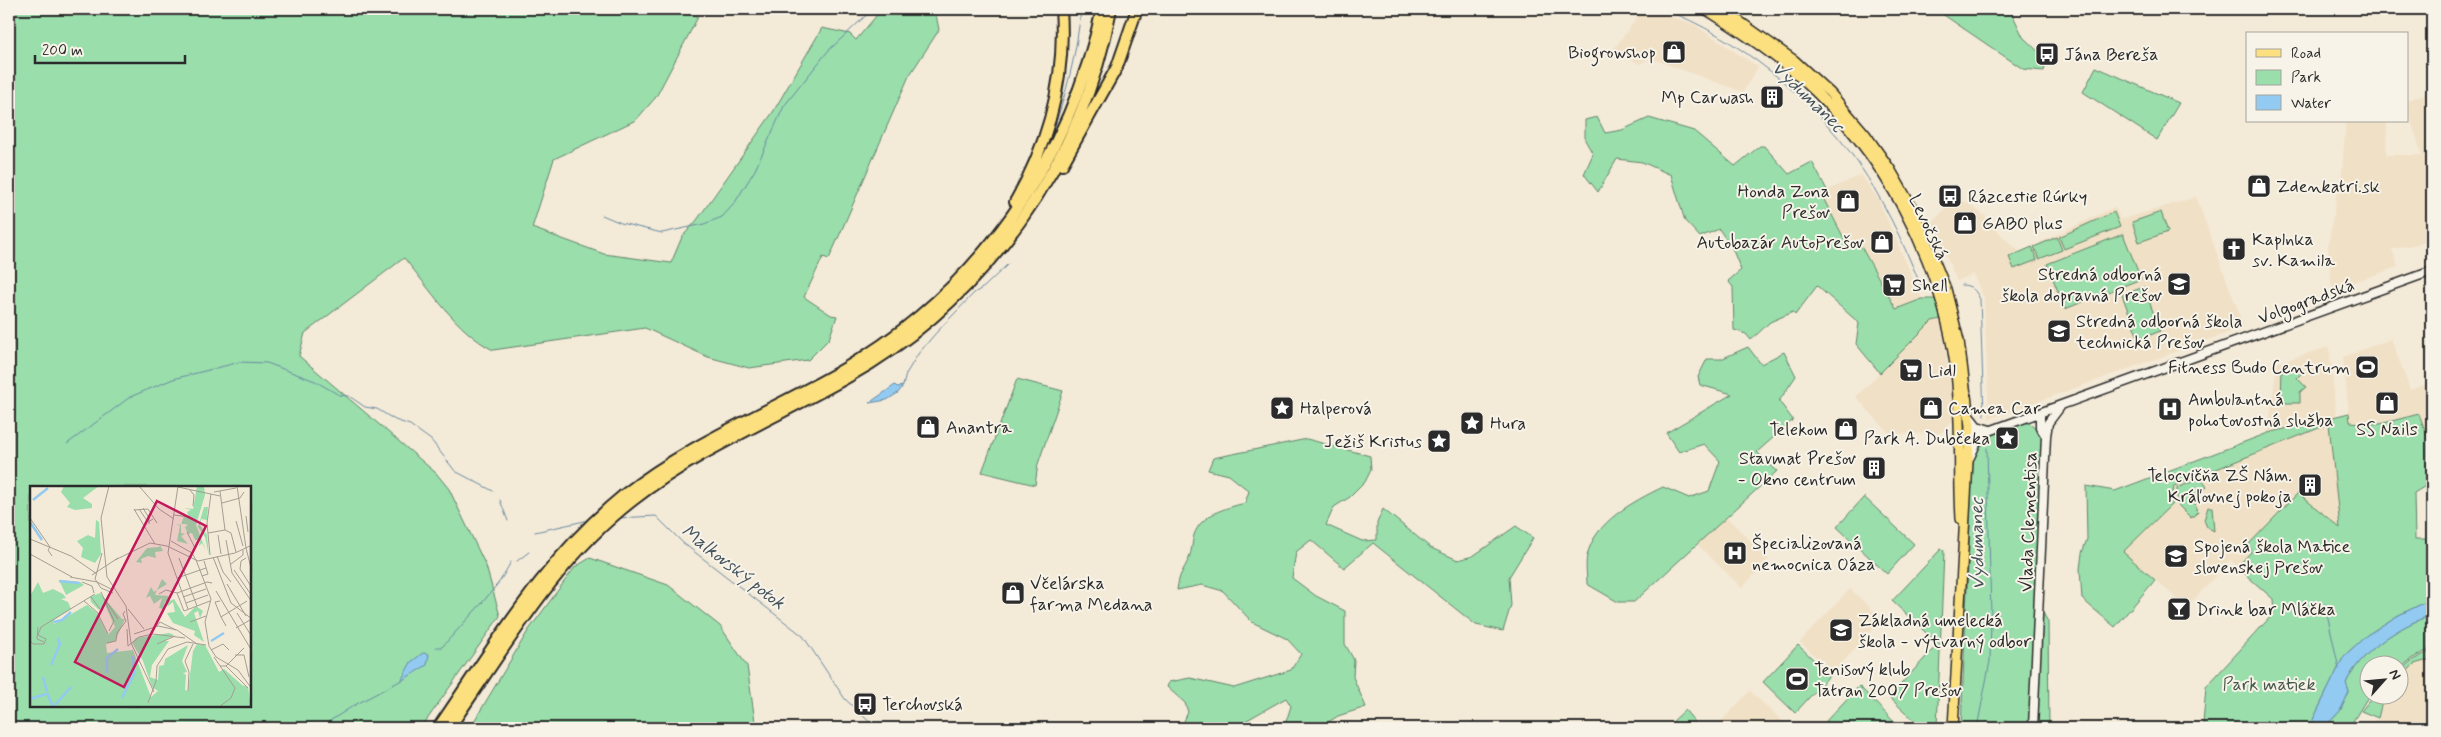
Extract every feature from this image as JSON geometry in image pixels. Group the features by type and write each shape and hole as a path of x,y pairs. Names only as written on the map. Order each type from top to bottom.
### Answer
{"highway":[{"path":"993,242 1029,176 1050,120 1060,68 1061,9"},
{"path":"438,728 514,614 564,552 624,496 688,451 824,380 878,348 941,298 993,242 1030,190 1056,143 1081,86 1102,9"},
{"path":"449,728 526,612 576,553 631,502 700,456 851,376 932,318 974,277 1003,244 1034,201 1064,149 1087,97 1111,9"},
{"path":"1034,201 1051,183 1104,93 1123,52 1138,9"}],"main road":[{"name":"Levočská","path":"1705,9 1780,60 1835,111 1882,172 1911,224 1936,284 1953,352 1960,423 1962,539"},
{"name":"Levočská","path":"1722,9 1779,48 1826,90 1866,135 1894,175 1924,230 1946,288 1957,328 1969,413 1969,464 1962,539 1953,728"}],"street":[{"name":"Volgogradská","path":"1969,434 1992,430 2022,420 2432,271"},
{"path":"2040,413 2048,423 2055,412 2066,404"},
{"path":"1969,413 1977,426 1992,430"},
{"name":"Vlada Clementisa","path":"2040,413 2040,427 2046,436"},
{"name":"Vlada Clementisa","path":"2022,420 2040,427"},
{"name":"Vlada Clementisa","path":"2033,728 2048,423"},
{"name":"Volgogradská","path":"1969,464 1977,442 1992,430"}],"shaded area":[{"path":"1644,9 1693,24 1758,67 1743,92 1650,58 1640,64 1613,50"},
{"path":"2432,91 2432,241 2392,249 2398,267 2332,289 2328,247 2338,187 2341,186 2346,122 2387,122 2386,155 2422,155 2408,111 2408,101"},
{"path":"1861,175 1878,199 1922,299 1896,309 1859,241 1849,246 1820,194"},
{"path":"2196,197 2244,327 1989,419 1984,298 1973,274 1957,281 1932,223 1955,198 1968,203 1987,218 2003,237 2020,252 2115,207 2120,220"},
{"path":"1941,319 1955,418 1941,433 1900,434 1892,436 1856,397 1932,321"},
{"path":"2391,339 2410,390 2432,382 2432,449 2419,415 2380,424 2350,422 2343,357"},
{"path":"2329,347 2336,416 2268,433 2277,363"},
{"path":"2329,424 2341,528 2273,599 2230,560 2187,607 2122,552 2172,504 2174,486"},
{"name":"Špecializovaná nemocnica Oáza","path":"1726,517 1769,559 1742,588 1697,544"},
{"name":"Základná umelecká škola - výtvarný odbor","path":"1850,589 1882,619 1833,673 1800,642"},
{"path":"2432,659 2432,728 2364,728 2378,718 2382,704 2408,704 2408,671 2414,664"},
{"path":"1750,691 1786,725 1783,728 1715,728"}],"green space":[{"path":"9,9 683,9 682,11 698,17 656,97 636,120 554,159 532,228 604,254 671,263 682,237 697,220 773,112 822,28 850,34 856,40 882,9 935,9 939,30 909,76 829,259 823,257 804,297 831,315 837,316 829,339 808,360 749,368 708,357 645,328 493,350 480,342 455,321 404,258 305,333 299,356 436,473 449,489 486,566 500,616 421,728 9,728"},
{"path":"1935,9 2010,9 2023,37 2047,60 2044,71 2023,69"},
{"path":"2096,67 2179,103 2157,140 2083,92"},
{"path":"1597,117 1605,133 1622,130 1649,118 1694,131 1735,166 1760,146 1764,146 1789,174 1812,162 1827,190 1821,194 1848,246 1858,241 1896,309 1922,299 1935,299 1941,319 1932,321 1880,373 1856,344 1859,323 1817,286 1795,315 1793,312 1770,322 1751,340 1746,334 1734,330 1733,287 1728,281 1741,270 1732,248 1719,229 1700,237 1685,221 1671,175 1642,162 1617,159 1598,192 1584,174 1593,154 1585,140 1585,120"},
{"path":"2114,212 2120,227 2064,249 2059,237"},
{"path":"2161,212 2168,232 2139,242 2132,222"},
{"path":"2123,234 2141,279 2065,309 2047,264"},
{"path":"2057,237 2062,250 2039,259 2034,247"},
{"path":"2032,247 2037,260 2014,269 2009,257"},
{"path":"2144,287 2160,331 2139,340 2122,295"},
{"path":"1748,347 1761,364 1784,352 1796,376 1779,401 1793,420 1757,452 1777,471 1634,602 1618,602 1587,584 1586,559 1591,544 1606,523 1617,514 1663,487 1689,498 1709,491 1720,461 1704,444 1679,452 1666,433 1732,394 1700,385 1698,377 1707,359 1721,359"},
{"path":"2282,367 2296,367 2302,373 2297,378 2306,387 2300,392 2300,403 2281,403"},
{"path":"1017,379 1063,391 1038,464 1035,485 982,472"},
{"name":"Park matiek","path":"2349,413 2350,422 2380,424 2419,414 2432,449 2432,482 2414,493 2415,539 2432,539 2432,599 2397,616 2367,635 2344,656 2309,728 2207,728 2203,724 2206,687 2274,613 2273,599 2237,567 2251,552 2249,544 2298,493 2340,528 2329,424 2174,486 2172,504 2123,552 2155,580 2115,627 2082,599 2080,569 2082,553 2087,539 2086,486 2115,491 2268,433"},
{"path":"2022,421 2031,424 2044,436 2039,605 2048,622 2049,728 1961,728 1973,451 1991,432"},
{"path":"1307,439 1370,456 1371,470 1365,482 1350,497 1334,507 1326,525 1362,541 1377,540 1377,523 1383,509 1431,548 1458,560 1473,556 1516,526 1533,538 1509,577 1511,605 1503,631 1476,625 1373,543 1344,568 1311,540 1296,552 1292,578 1316,596 1345,611 1345,644 1354,660 1353,677 1366,707 1338,716 1319,728 1272,728 1286,722 1291,706 1286,698 1240,724 1224,726 1208,721 1191,728 1181,728 1188,712 1185,703 1167,687 1169,682 1190,678 1234,688 1291,670 1301,654 1287,639 1252,622 1223,591 1202,585 1177,590 1180,576 1190,555 1197,528 1215,513 1245,503 1249,491 1229,475 1208,470 1213,458"},
{"path":"2201,478 2207,487 2193,501 2198,512 2191,518 2177,504 2177,488"},
{"path":"1864,497 1914,544 1887,574 1837,527"},
{"path":"2208,507 2212,507 2214,531 2207,527 2204,520"},
{"path":"1941,549 1944,551 1937,728 1922,728 1889,697 1938,644 1892,601"},
{"path":"590,558 668,585 720,626 747,666 756,728 470,728 528,631 575,567"},
{"path":"2432,615 2432,648 2408,662 2408,654 2367,654 2394,633"},
{"name":"Tenisový klub Tatran 2007 Prešov","path":"1798,645 1830,675 1795,713 1763,682"},
{"path":"2432,650 2432,659 2414,664 2408,671 2408,664"},
{"path":"2358,665 2358,704 2364,704 2349,728 2324,728 2340,711 2349,692 2346,683"},
{"path":"1859,686 1900,728 1834,728 1826,721"},
{"path":"2367,704 2382,704 2378,718 2361,711"},
{"path":"1685,710 1695,722 1688,728 1674,728 1670,724"}],"water":[{"path":"895,385 897,387 903,386 898,393 887,400 869,403"},
{"path":"2432,599 2432,615 2407,625 2382,641 2367,654 2358,654 2358,665 2346,683 2349,692 2340,711 2324,728 2309,728 2344,656 2367,635 2397,616"},
{"path":"423,653 429,654 427,665 401,681 411,662"}],"waterway":[{"path":"602,215 621,223 662,233 704,224 722,217 734,204 755,170 784,106 828,51 873,9"},
{"path":"1051,137 1070,74 1081,9"},
{"name":"Vydumanec","path":"1663,9 1718,35 1745,52 1796,93 1819,115 1858,163 1876,192 1907,253 1920,284 1930,287"},
{"path":"903,386 906,374 918,354 935,334 974,293 984,287 1008,264"},
{"name":"Vydumanec","path":"1961,285 1973,289 1980,299 1984,416"},
{"path":"67,444 130,397 173,379 240,362 267,363 315,381 339,395 349,396 365,407 377,409 395,420 410,425 431,440 455,471 493,491"},
{"name":"Vydumanec","path":"1977,728 1990,661 1991,617 1987,448"},
{"path":"500,500 508,521"},
{"name":"Malkovský potok","path":"618,518 656,516 683,543 803,636 845,699 876,728"},
{"name":"Malkovský potok","path":"535,532 589,520"},
{"path":"517,561 529,552"},
{"path":"436,647 442,647 482,603 500,581 511,562"},
{"path":"2325,604 2339,669"},
{"path":"319,728 353,706 400,681"}],"place":[{"name":"Biogrowshop","path":"1674,52"},
{"name":"Jána Bereša","path":"2047,54"},
{"name":"Mp Carwash","path":"1772,97"},
{"name":"Zdenkatri.sk","path":"2259,186"},
{"name":"Rázcestie Rúrky","path":"1950,196"},
{"name":"Honda Zona Prešov","path":"1848,201"},
{"name":"GABO plus","path":"1965,223"},
{"name":"Autobazár AutoPrešov","path":"1882,242"},
{"name":"Kaplnka sv. Kamila","path":"2234,249"},
{"name":"Stredná odborná škola dopravná Prešov","path":"2179,284"},
{"name":"Shell","path":"1894,285"},
{"name":"Stredná odborná škola technická Prešov","path":"2059,331"},
{"name":"Fitness Budo Centrum","path":"2367,367"},
{"name":"Lidl","path":"1911,370"},
{"name":"SS Nails","path":"2387,403"},
{"name":"Halperová","path":"1282,408"},
{"name":"Camea Car","path":"1931,408"},
{"name":"Ambulantná pohotovostná služba","path":"2170,409"},
{"name":"Hura","path":"1472,423"},
{"name":"Anantra","path":"928,427"},
{"name":"Telekom","path":"1846,429"},
{"name":"Park A. Dubčeka","path":"2007,438"},
{"name":"Ježiš Kristus","path":"1439,441"},
{"name":"Stavmat Prešov - Okno centrum","path":"1874,468"},
{"name":"Telocvičňa ZŠ Nám. Kráľovnej pokoja","path":"2310,485"},
{"name":"Špecializovaná nemocnica Oáza","path":"1735,553"},
{"name":"Spojená škola Matice slovenskej Prešov","path":"2176,556"},
{"name":"Včelárska farma Medana","path":"1013,593"},
{"name":"Drink bar Mláčka","path":"2179,609"},
{"name":"Základná umelecká škola - výtvarný odbor","path":"1841,630"},
{"name":"Tenisový klub Tatran 2007 Prešov","path":"1797,679"},
{"name":"Terchovská","path":"865,704"}]}
